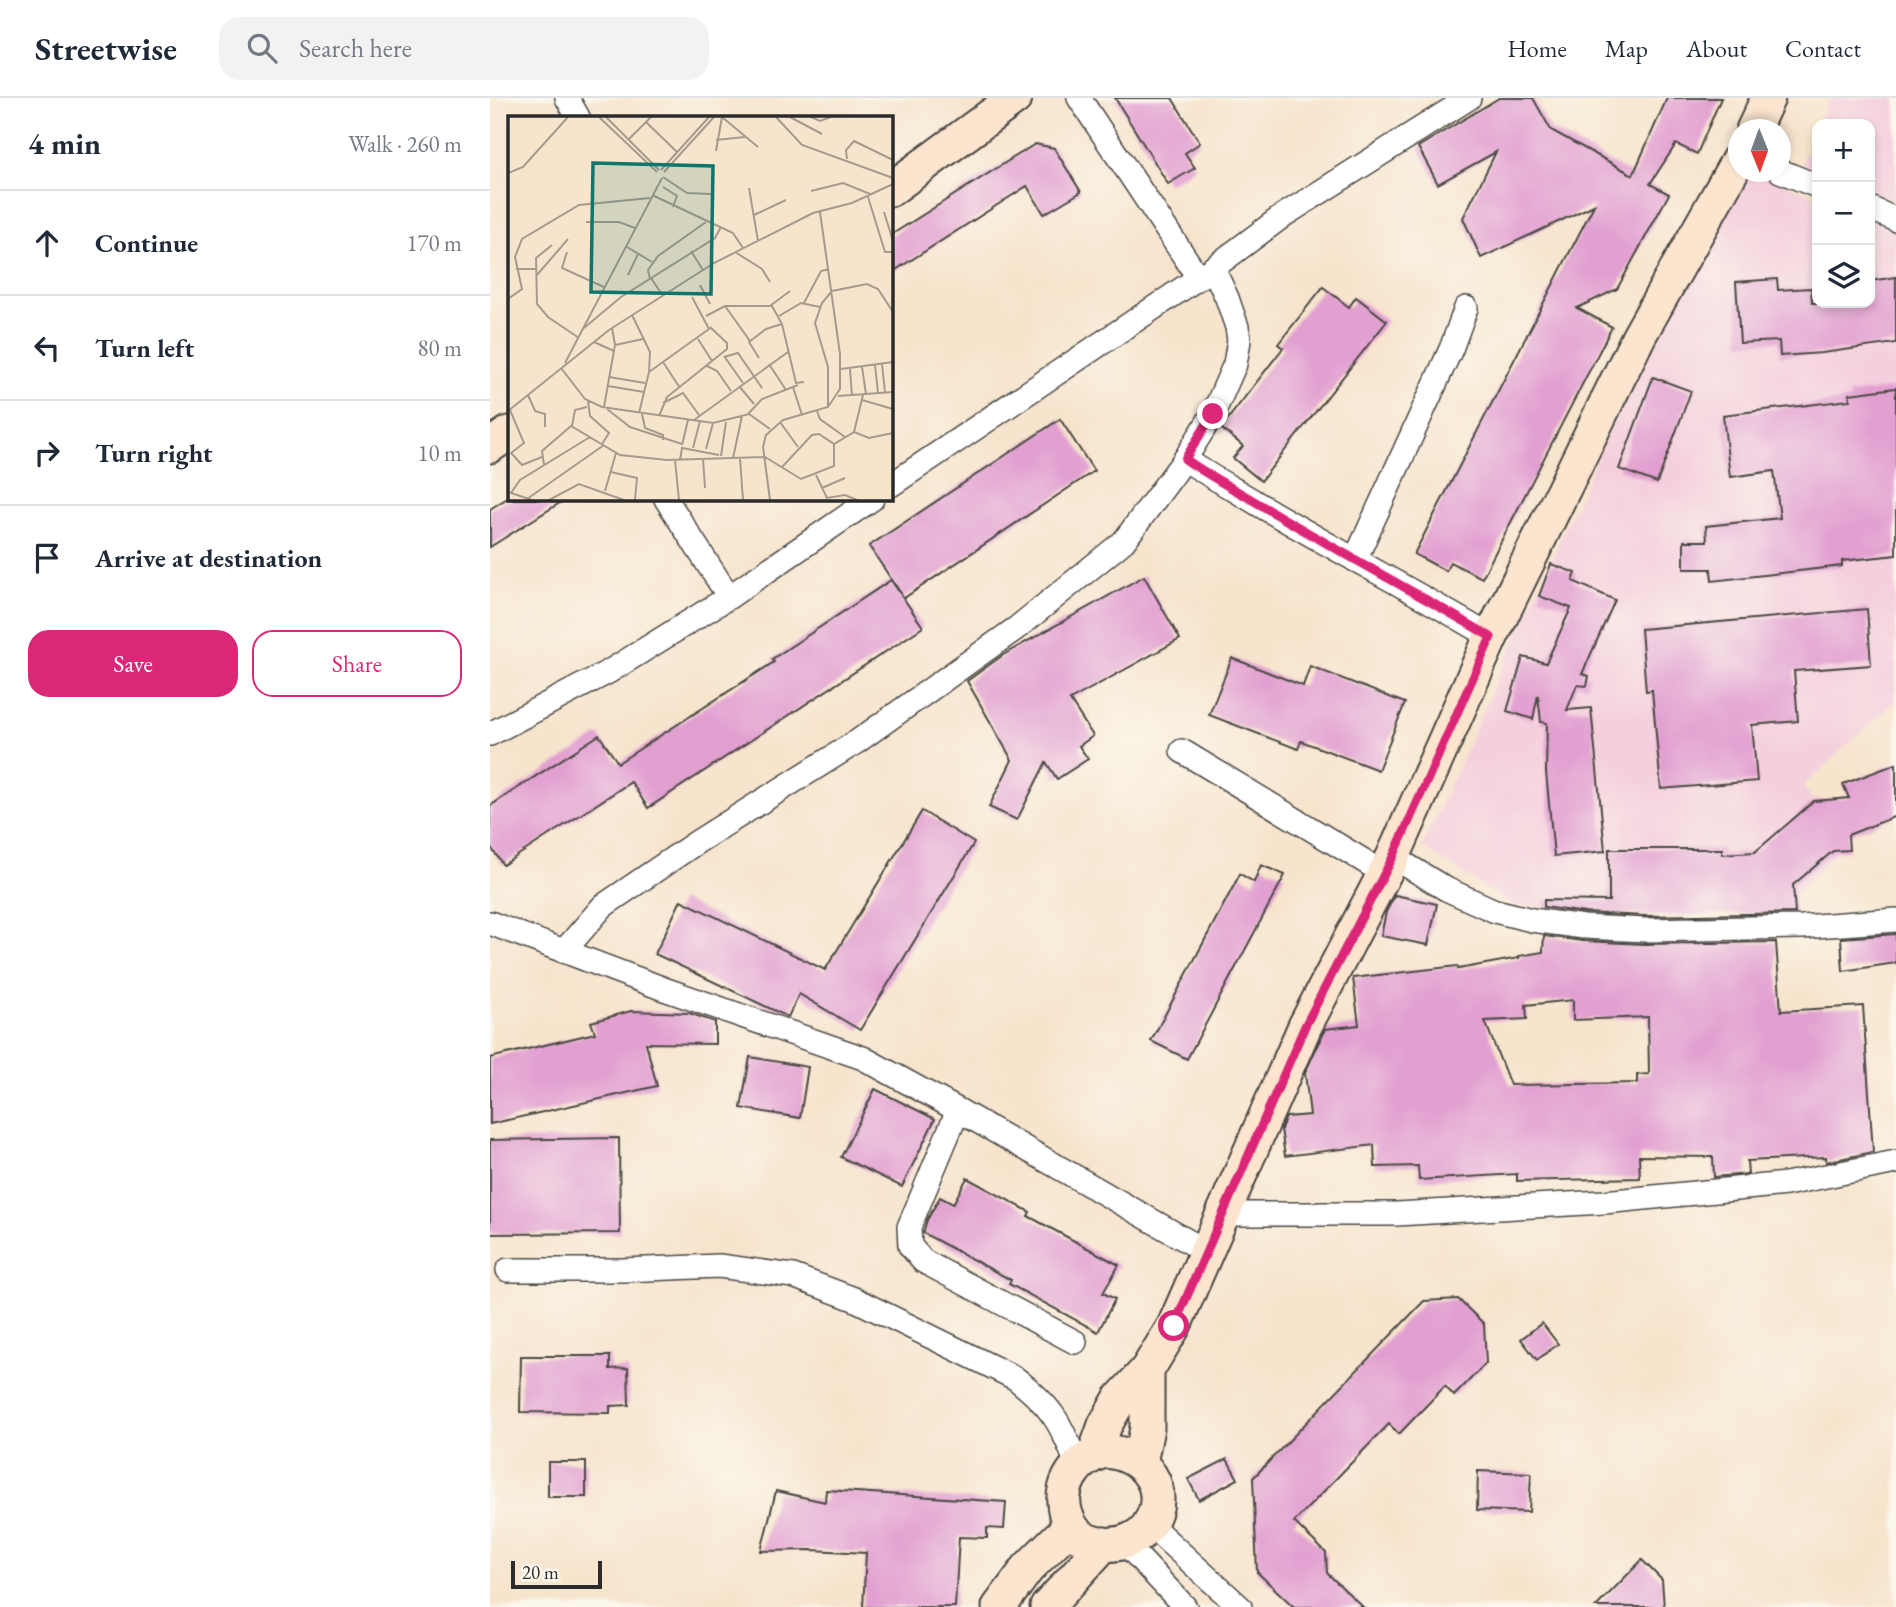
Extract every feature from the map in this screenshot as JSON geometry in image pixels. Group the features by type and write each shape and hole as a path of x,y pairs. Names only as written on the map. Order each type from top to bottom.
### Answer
{"street":[{"path":"567,98 577,116"},
{"path":"892,188 1016,98"},
{"path":"564,951 603,906 697,842 858,741 1018,627 1124,541 1185,459 1213,414 1235,364 1239,340 1227,298 1205,272 1079,98"},
{"path":"892,484 1205,272 1284,215 1469,98"},
{"path":"1758,119 1768,98"},
{"path":"1791,175 1812,184"},
{"path":"1240,1607 1126,1537 1083,1536 1070,1527 1063,1503 1064,1489 1069,1476 1086,1459 1120,1399 1147,1370 1174,1326 1305,1026 1388,865 1491,637 1639,336 1728,178"},
{"path":"1875,210 1896,220"},
{"path":"1355,560 1451,349 1466,308"},
{"path":"490,446 508,434"},
{"path":"1185,459 1204,473 1491,637"},
{"path":"667,500 729,597"},
{"path":"490,734 610,671 729,597 871,500"},
{"path":"1182,751 1388,865 1495,911 1532,920 1658,930 1802,927 1896,920"},
{"path":"490,923 863,1058 1207,1252"},
{"path":"958,1110 909,1227 910,1246 923,1261 1074,1342"},
{"path":"1223,1214 1397,1214 1604,1202 1786,1184 1896,1162"},
{"path":"508,1270 623,1270 719,1266 793,1276 854,1299 1015,1378 1035,1393 1086,1459"},
{"path":"1140,1463 1147,1429 1147,1370"},
{"path":"1047,1607 1156,1510 1157,1494 1153,1479 1140,1463 1118,1452 1086,1459"},
{"path":"999,1607 1028,1568 1070,1527"},
{"path":"1126,1537 1185,1607"}],"shaded area":[{"path":"1830,98 1896,98 1896,203 1875,194 1875,119 1820,119"},
{"path":"1812,139 1812,168 1802,163"},
{"path":"1733,182 1780,182 1812,195 1812,308 1875,308 1875,221 1896,230 1896,700 1803,786 1844,844 1783,905 1697,914 1514,906 1422,847 1719,186"}],"building":[{"path":"1115,98 1172,98 1200,143 1185,153 1195,168 1168,184"},
{"path":"1499,98 1533,98 1551,130 1633,175 1667,98 1721,98 1697,154 1676,144 1650,184 1669,194 1617,289 1577,308 1612,327 1482,578 1450,562 1446,571 1414,554 1594,205 1481,258 1463,218 1496,152 1438,184 1418,147"},
{"path":"1035,144 1054,148 1081,192 1044,214 1027,186 892,272 892,234"},
{"path":"1896,277 1896,343 1780,356 1779,341 1740,343 1736,282 1777,279 1778,290 1811,288 1812,308 1875,308 1875,280"},
{"path":"1323,287 1349,307 1356,297 1387,321 1261,481 1233,458 1243,446 1221,428 1283,348 1278,344"},
{"path":"1653,377 1691,391 1657,483 1619,469"},
{"path":"1896,388 1896,555 1842,561 1842,566 1712,581 1711,569 1684,569 1684,541 1707,541 1706,526 1780,518 1774,471 1730,477 1723,415 1850,400 1849,394"},
{"path":"1060,419 1094,471 904,598 869,546"},
{"path":"506,499 564,500 490,547 490,509"},
{"path":"1551,564 1576,573 1573,581 1615,600 1582,674 1589,676 1587,686 1577,685 1567,710 1591,708 1605,851 1554,856 1546,772 1547,723 1541,722 1538,695 1533,719 1507,711 1523,657 1546,663 1571,608 1539,596"},
{"path":"1144,576 1180,639 1070,700 1093,736 1079,746 1088,759 1057,779 1046,762 1017,820 989,807 1012,760 967,681 1003,655"},
{"path":"891,580 923,627 648,808 631,782 503,865 490,846 490,806 599,735 618,763 774,662 772,659"},
{"path":"1867,609 1871,665 1794,671 1798,721 1752,725 1757,781 1661,789 1652,690 1646,691 1641,629"},
{"path":"1232,658 1303,686 1310,666 1405,703 1378,770 1301,741 1298,749 1209,715"},
{"path":"1896,764 1896,816 1848,835 1849,850 1833,851 1793,885 1795,913 1645,916 1585,913 1544,907 1544,900 1609,901 1609,849 1722,849 1722,854 1755,852 1814,801 1849,798 1843,784"},
{"path":"922,811 974,843 860,1030 799,994 788,1017 655,954 681,900 825,970"},
{"path":"1261,865 1285,875 1187,1059 1151,1041 1240,874 1254,882"},
{"path":"1395,895 1437,904 1428,945 1381,936 1386,912"},
{"path":"1896,934 1896,963 1843,971 1841,938"},
{"path":"1544,936 1644,944 1776,942 1781,1011 1863,1006 1873,1152 1826,1162 1826,1157 1747,1161 1748,1174 1714,1177 1713,1157 1639,1156 1640,1178 1517,1181 1517,1174 1419,1180 1418,1166 1375,1167 1374,1145 1285,1156 1281,1129 1286,1117 1310,1115 1305,1073 1325,1029 1359,1025 1353,978 1457,966 1458,969 1543,952","holes":["1573,1000 1573,1020 1648,1017 1649,1074 1637,1075 1637,1083 1510,1085 1485,1021 1527,1019 1526,1005"]},
{"path":"631,1011 689,1013 715,1022 715,1044 646,1043 657,1086 490,1124 490,1058 595,1033 591,1022"},
{"path":"750,1057 808,1067 800,1118 741,1108"},
{"path":"875,1089 935,1119 902,1187 841,1157"},
{"path":"619,1138 620,1233 490,1234 490,1140"},
{"path":"967,1178 1030,1212 1028,1216 1119,1265 1103,1293 1115,1299 1098,1332 1009,1284 1011,1280 923,1233 940,1197 953,1204"},
{"path":"1458,1299 1484,1324 1486,1363 1454,1396 1445,1386 1399,1434 1389,1424 1294,1522 1326,1553 1327,1573 1363,1607 1294,1607 1257,1572 1253,1478 1424,1301"},
{"path":"1542,1323 1558,1344 1537,1360 1521,1339"},
{"path":"521,1356 610,1356 610,1369 628,1368 629,1405 610,1406 610,1413 520,1412"},
{"path":"1227,1459 1238,1479 1199,1500 1188,1479"},
{"path":"548,1462 586,1462 586,1497 548,1497"},
{"path":"1478,1471 1531,1473 1529,1512 1477,1510"},
{"path":"826,1490 1006,1502 1004,1529 987,1528 987,1538 959,1537 955,1607 863,1607 866,1553 761,1551 776,1491 825,1502"},
{"path":"1642,1560 1662,1580 1664,1607 1596,1607"}],"route":[{"path":"1174,1326 1305,1026 1393,857 1491,637 1204,473 1185,459 1213,414"}]}
